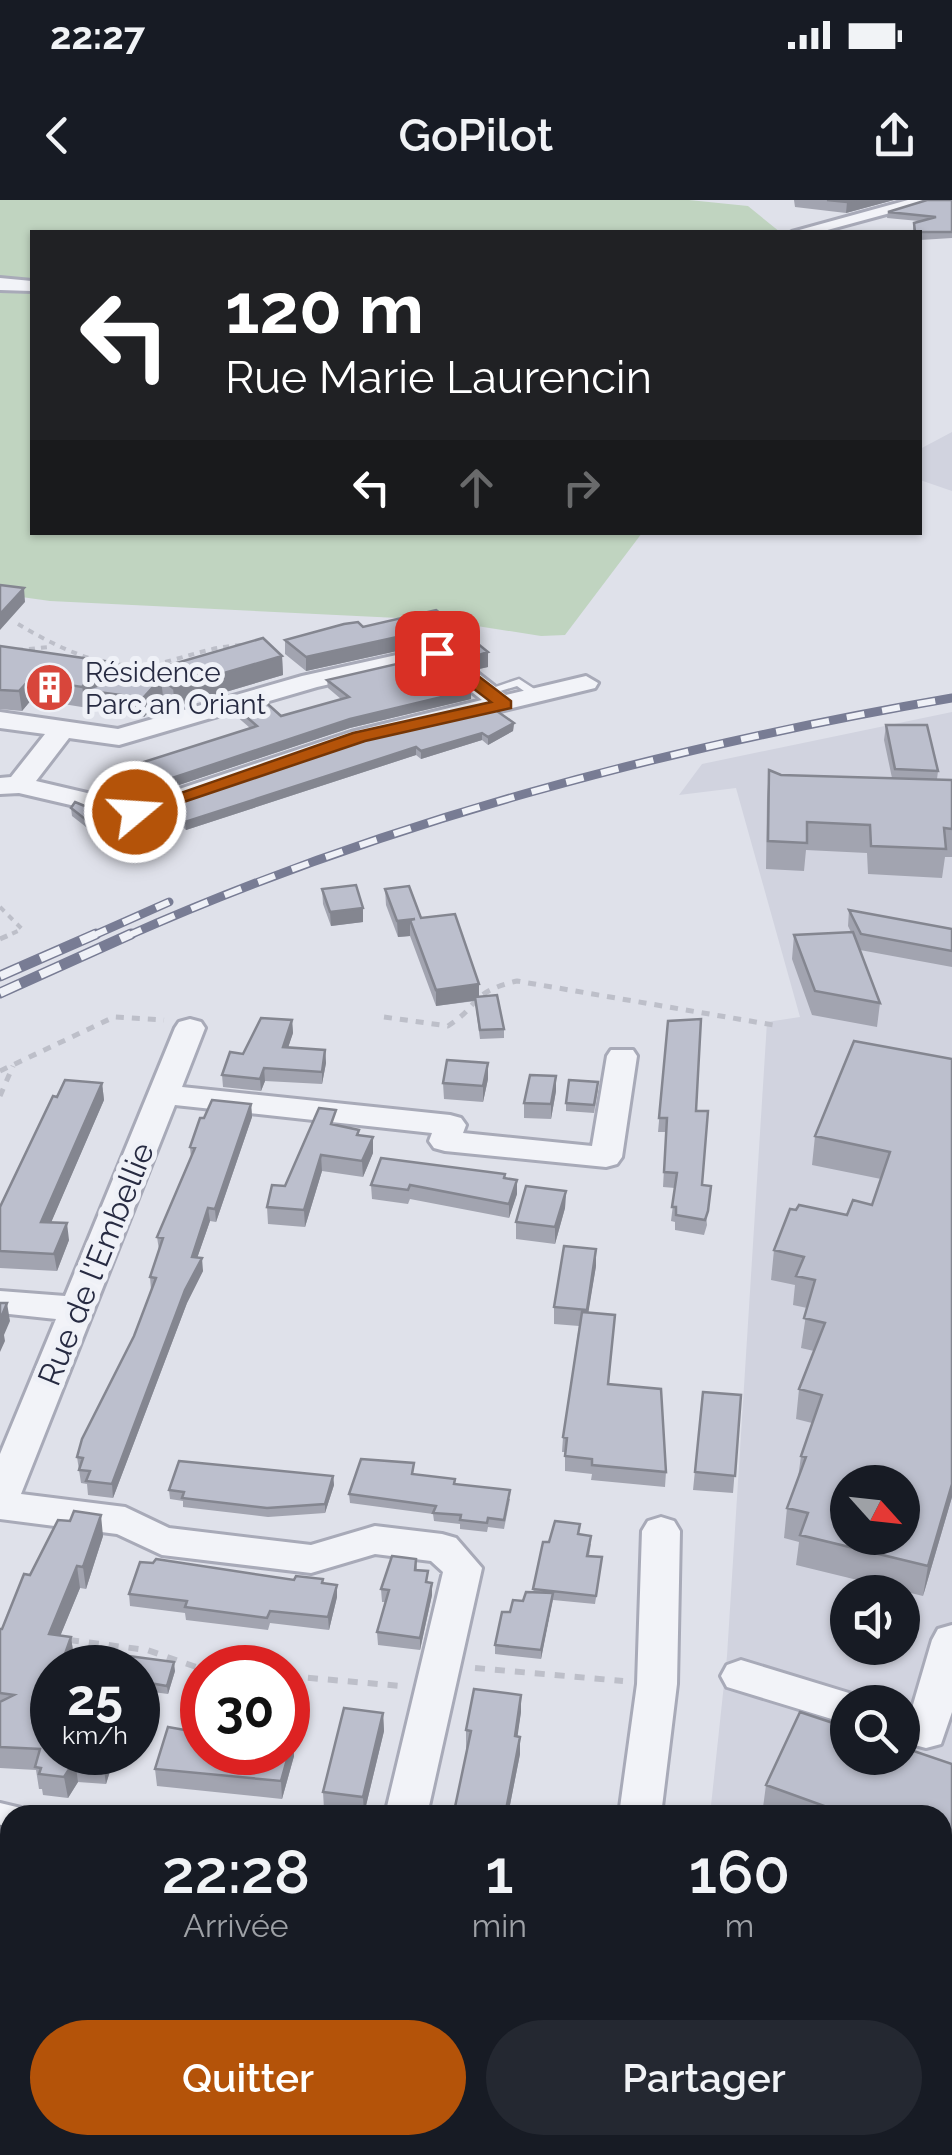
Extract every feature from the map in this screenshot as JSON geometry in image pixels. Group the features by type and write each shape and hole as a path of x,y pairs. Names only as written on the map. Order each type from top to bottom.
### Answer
{"street":[{"path":"809,230 929,200"},
{"path":"0,284 30,286"},
{"path":"0,720 119,737 311,681 437,653 492,702"},
{"path":"9,786 135,812 360,737 492,702 538,696 586,683"},
{"path":"9,786 70,729"},
{"name":"Rue de l'Embellie","path":"0,1502 190,1028"},
{"path":"165,1095 450,1125 446,1142 606,1157 622,1056"},
{"path":"0,1302 78,1310"},
{"path":"0,1502 124,1521 162,1542 310,1559 376,1540 442,1548 463,1568 408,1805"},
{"path":"641,1805 657,1684 660,1531"},
{"path":"927,1733 952,1640"},
{"path":"741,1676 830,1703"}],"path":[{"path":"18,624 54,647"},
{"path":"0,652 54,647 147,666 220,644 251,645"},
{"path":"70,729 129,665"},
{"path":"0,907 22,929 0,939"},
{"path":"384,1016 448,1026 466,1015 468,1004 480,990 517,981 778,1026"},
{"path":"0,1068 14,1066 114,1017 176,1020 190,1028"},
{"path":"0,1096 14,1066"},
{"path":"55,1638 147,1650 180,1661"},
{"path":"310,1678 406,1686 440,1664 657,1684"}],"shaded area":[{"path":"952,432 952,491 922,481 922,448"},
{"path":"952,712 952,1805 711,1805 727,1656 767,1022 800,1017 736,788 679,795 702,764"}],"green space":[{"path":"0,200 689,200 748,206 778,230 30,230 30,535 640,535 565,635 541,636 439,620 50,601 0,594"}],"building":[{"path":"927,200 952,200 952,232 915,230 914,223 936,217 888,212"},
{"path":"0,585 24,588 0,614"},
{"path":"436,610 488,652 479,655 448,630 438,628 306,657 285,640 344,624 358,622 363,627"},
{"path":"263,638 282,656 173,688 161,678 143,698 83,690"},
{"path":"0,646 104,661 82,687 30,679 19,691 0,690"},
{"path":"431,656 471,690 350,719 148,786 128,767 257,726 234,706 261,698 281,716 349,697 327,680"},
{"path":"494,709 514,723 488,737 482,733 421,751 416,747 185,822 167,805 369,739"},
{"path":"886,725 927,725 938,771 895,769"},
{"path":"769,770 781,775 952,780 952,829 944,828 946,849 871,846 870,825 807,822 807,843 768,841"},
{"path":"75,802 150,833 117,844 71,808"},
{"path":"356,885 363,908 330,912 322,889"},
{"path":"409,886 421,918 455,914 479,984 436,990 410,920 415,919 397,921 385,889"},
{"path":"849,910 952,929 952,951 861,934"},
{"path":"853,932 880,1003 815,991 794,935"},
{"path":"497,995 504,1029 480,1030 475,997"},
{"path":"261,1018 292,1020 283,1047 325,1050 322,1072 264,1068 260,1079 222,1075 230,1052 243,1054"},
{"path":"701,1019 696,1111 708,1111 702,1185 711,1186 705,1220 676,1215 676,1207 672,1207 677,1173 664,1172 667,1118 659,1118 668,1021"},
{"path":"854,1041 952,1059 952,1484 928,1566 883,1555 920,1555 920,1465 830,1465 830,1542 800,1535 808,1513 787,1508 806,1457 801,1456 822,1395 799,1389 825,1323 804,1318 815,1280 796,1276 804,1257 774,1250 790,1209 796,1210 799,1205 847,1215 853,1200 872,1205 890,1152 815,1136"},
{"path":"447,1060 488,1063 483,1086 443,1083"},
{"path":"530,1075 556,1076 551,1104 524,1103"},
{"path":"65,1080 102,1083 41,1222 67,1223 54,1254 0,1251 0,1207 53,1096 57,1097"},
{"path":"569,1080 598,1082 594,1105 566,1103"},
{"path":"212,1100 251,1104 215,1209 208,1208 192,1257 202,1258 185,1290 112,1484 86,1481 90,1471 79,1470 83,1458 77,1457 82,1439 134,1336 156,1278 150,1277 163,1238 157,1237 195,1148 190,1147 200,1118 204,1118"},
{"path":"319,1108 336,1110 331,1124 373,1137 362,1161 321,1155 304,1210 267,1207 272,1185 285,1186"},
{"path":"381,1158 505,1174 504,1178 517,1180 509,1204 410,1185 408,1190 371,1185"},
{"path":"526,1186 566,1191 555,1227 516,1222"},
{"path":"564,1246 596,1249 587,1310 554,1307"},
{"path":"582,1312 615,1315 608,1384 661,1389 666,1472 592,1465 592,1459 565,1456 567,1438 563,1437"},
{"path":"703,1392 741,1395 735,1476 695,1472"},
{"path":"361,1459 414,1463 412,1474 455,1479 454,1484 510,1490 504,1520 460,1520 461,1515 433,1513 436,1506 349,1494"},
{"path":"179,1461 333,1476 325,1504 267,1508 182,1498 184,1492 169,1490"},
{"path":"74,1511 101,1515 83,1567 77,1566 49,1634 71,1637 68,1645 30,1645 30,1748 0,1747 0,1702 14,1695 0,1693 0,1629 24,1574 30,1575 58,1520 70,1521"},
{"path":"555,1521 580,1524 578,1534 591,1536 587,1556 602,1557 596,1596 533,1589 543,1542 549,1542"},
{"path":"392,1556 416,1559 415,1570 428,1571 426,1582 432,1583 420,1638 377,1632 389,1590 381,1589"},
{"path":"156,1559 294,1580 296,1576 323,1579 322,1583 337,1585 328,1617 270,1611 267,1618 185,1607 187,1601 129,1594 140,1562 153,1563"},
{"path":"526,1592 553,1593 541,1650 495,1645 502,1612 510,1612 513,1600 523,1601"},
{"path":"160,1660 174,1662 167,1686 160,1685"},
{"path":"474,1689 521,1695 515,1736 520,1737 507,1805 455,1805 471,1731 466,1730"},
{"path":"344,1708 383,1713 363,1797 323,1792"},
{"path":"800,1712 830,1722 830,1775 920,1775 920,1753 952,1764 952,1805 821,1805 766,1785"},
{"path":"168,1727 180,1729 180,1771 160,1769 160,1753"},
{"path":"218,1775 283,1775 281,1781"}],"railway":[{"path":"125,937 326,857 531,792 740,740 952,698"},
{"path":"90,937 169,902"},
{"path":"0,976 96,934"},
{"path":"0,993 131,934"}],"place":[{"name":"Résidence Parc an Oriant","path":"50,688"}],"route":[{"path":"135,812 360,737 504,704 437,653"}]}
